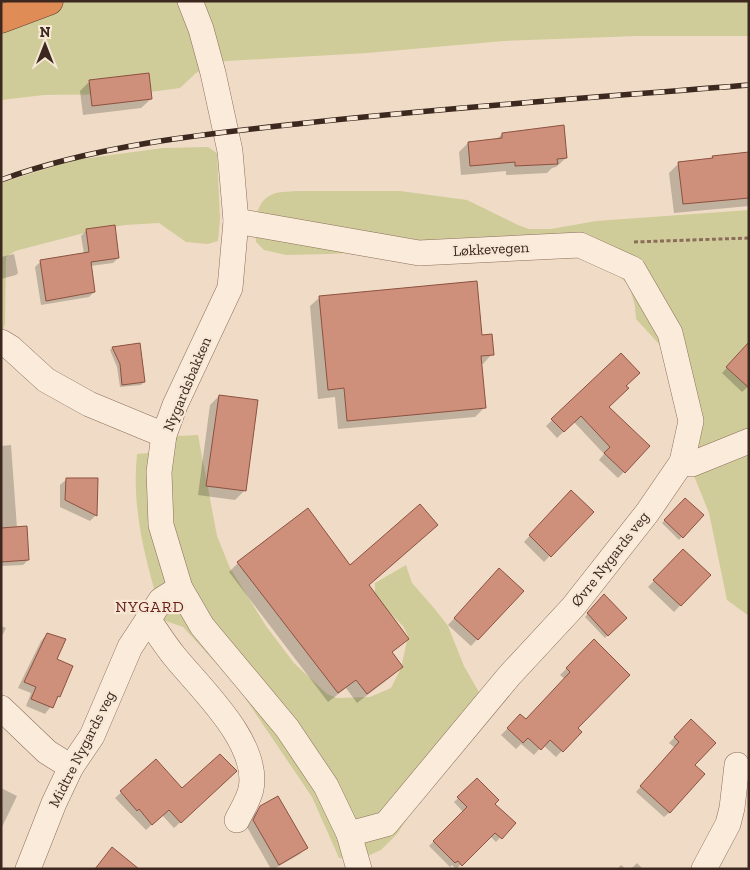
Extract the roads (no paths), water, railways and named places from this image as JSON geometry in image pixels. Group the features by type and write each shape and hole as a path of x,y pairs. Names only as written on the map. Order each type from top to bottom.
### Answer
{"highway":[{"path":"1,19 49,1"}],"street":[{"name":"Nygardsbakken","path":"190,1 213,73 230,151 236,220 230,288 175,405 164,435 159,472 161,526 180,588 202,626 287,728 326,786 349,834 359,869"},
{"name":"Løkkevegen","path":"236,220 419,253 580,244"},
{"name":"Øvre Nygards veg","path":"349,834 386,824 509,676 573,607 647,513 682,462 691,421 670,333 633,269 580,244"},
{"path":"1,342 11,348 46,380 89,404 164,435"},
{"path":"682,462 692,464 749,441"},
{"name":"Midtre Nygards veg","path":"28,869 54,803 71,767 92,736 130,648 161,600 180,588"},
{"path":"148,619 173,654 229,722 244,745 251,769 251,788 237,820"},
{"path":"1,708 47,752 71,767"},
{"path":"704,869 728,824 732,808 737,765"}],"railway":[{"path":"1,180 37,168 113,149 230,132 417,112 749,85"}],"district":[{"name":"NYGARD","path":"150,606"}]}
